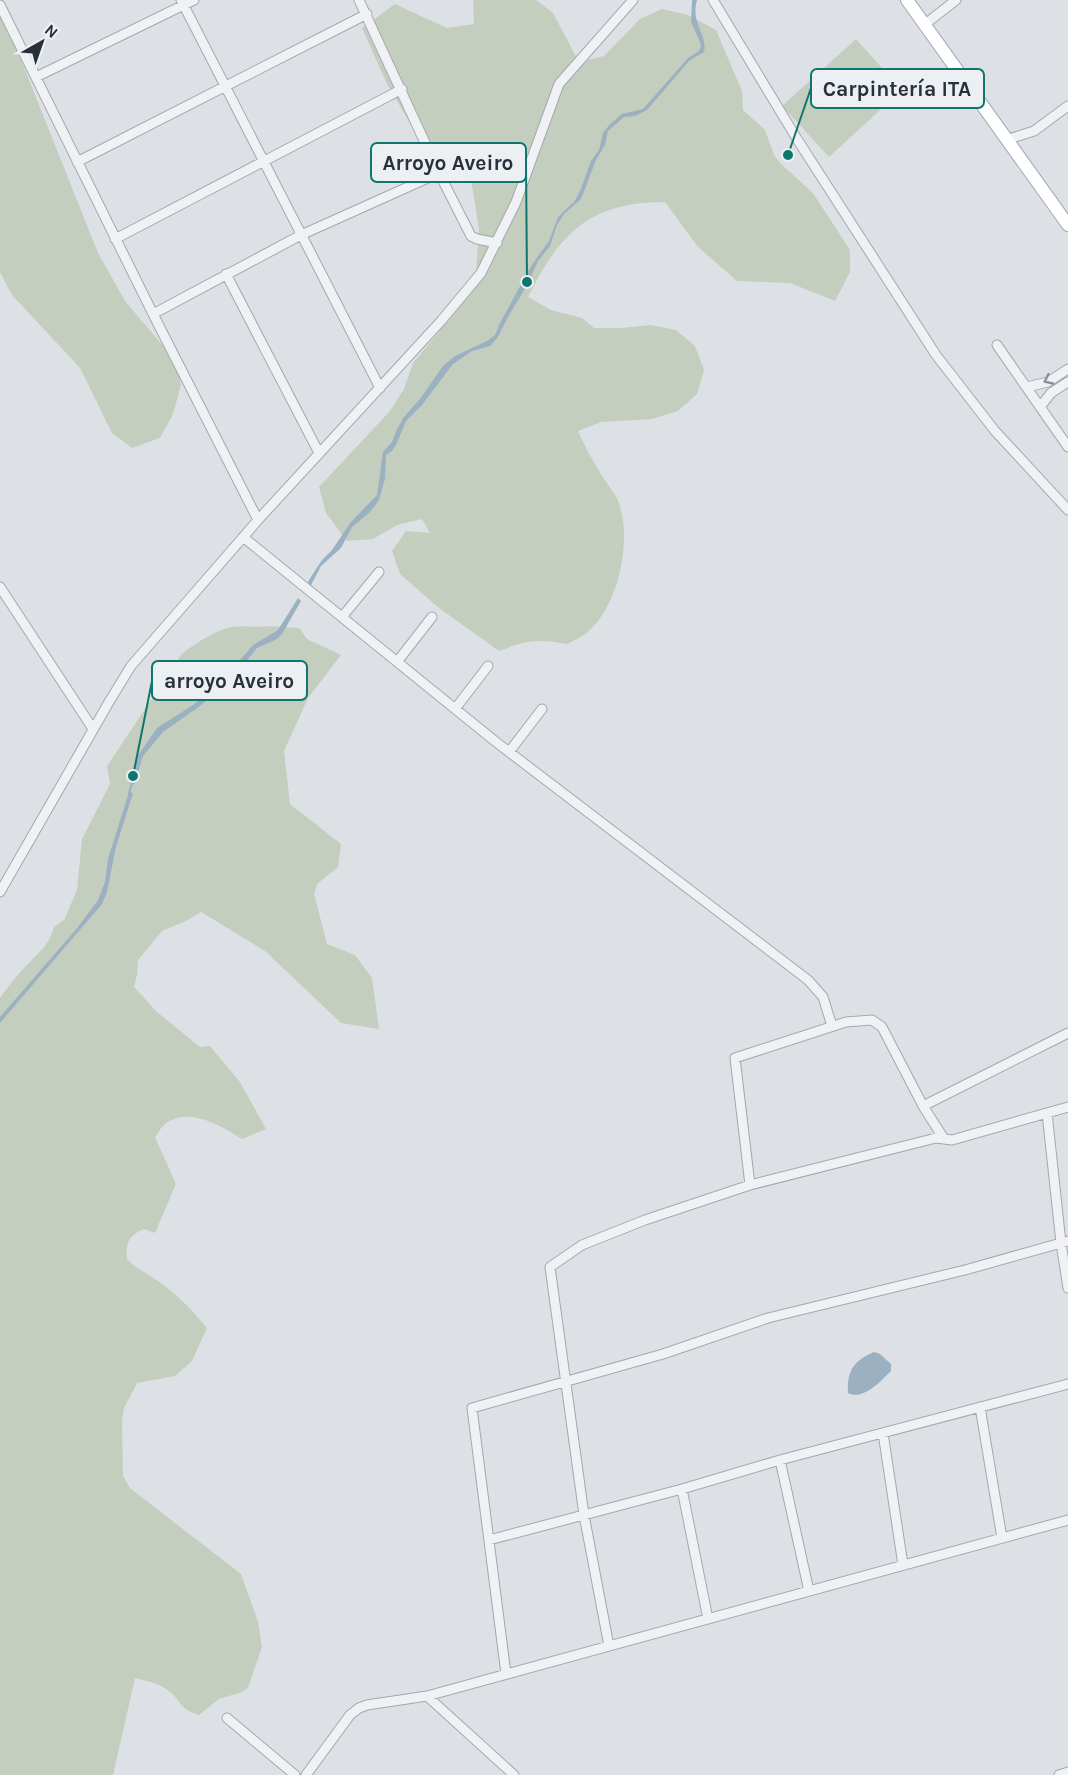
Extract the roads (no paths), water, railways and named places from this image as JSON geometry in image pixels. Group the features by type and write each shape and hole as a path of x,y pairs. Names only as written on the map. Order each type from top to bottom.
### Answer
{"main road":[{"path":"907,0 1068,225"}],"street":[{"path":"36,77 182,2 194,0"},
{"path":"359,0 471,236 497,243"},
{"path":"0,892 131,666 258,520 380,388 481,273 516,202 559,84 633,0"},
{"path":"713,0 797,139 936,355 995,431 1068,510"},
{"path":"924,25 956,0"},
{"path":"182,2 380,388"},
{"path":"0,5 258,520"},
{"path":"78,162 367,14"},
{"path":"116,239 402,89"},
{"path":"1006,140 1034,131 1068,106"},
{"path":"153,314 301,235 440,173"},
{"path":"226,274 319,453"},
{"path":"997,345 1068,447"},
{"path":"1027,387 1048,381 1068,369"},
{"path":"1040,407 1051,393 1068,382"},
{"path":"243,537 509,752 808,980 823,997 832,1026"},
{"path":"342,617 379,572"},
{"path":"0,587 93,729"},
{"path":"397,662 432,618"},
{"path":"455,709 488,666"},
{"path":"509,752 542,709"},
{"path":"750,1185 735,1058 832,1026 865,1020 872,1020 882,1026 923,1106 944,1139"},
{"path":"923,1106 1068,1033"},
{"path":"609,1646 584,1515 550,1267 582,1245 608,1234 750,1185 936,1138 952,1140 1068,1107"},
{"path":"1047,1113 1068,1288"},
{"path":"506,1674 472,1408 663,1354 768,1318 965,1270 1064,1242"},
{"path":"489,1540 1068,1384"},
{"path":"980,1407 1002,1538"},
{"path":"883,1433 903,1565"},
{"path":"780,1460 809,1591"},
{"path":"682,1489 708,1619"},
{"path":"306,1775 350,1715 367,1705 427,1696 1068,1520"},
{"path":"427,1696 514,1775"},
{"path":"227,1718 295,1775"},
{"path":"1059,1775 1068,1772"}],"water":[{"path":"692,0 697,0 695,8 697,22 704,40 704,52 689,61 647,110 635,116 624,117 608,131 605,145 596,160 581,199 564,214 557,225 550,246 538,261 528,284 498,337 490,346 472,351 453,364 422,405 406,421 396,445 386,455 385,479 379,500 370,512 352,527 341,548 321,566 309,589 307,587 309,580 322,560 332,550 350,523 377,495 383,452 392,442 404,417 443,366 455,356 495,335 531,266 549,241 558,217 574,202 580,191 591,161 599,150 603,133 622,114 643,109 688,58 699,51 700,42 691,22"},
{"path":"298,598 301,601 282,634 277,639 257,648 235,675 200,706 163,732 143,756 134,785 130,783 139,754 157,728 193,705 229,673 253,645 278,630"},
{"path":"129,792 133,793 116,847 107,892 102,904 0,1023 0,1017 78,927 98,900"},
{"path":"874,1352 880,1354 891,1364 891,1371 866,1392 854,1395 848,1393 850,1373 856,1363"}],"waterway":[{"path":"129,794 132,782"}],"place":[{"name":"Carpintería ITA","path":"788,155"},
{"name":"Arroyo Aveiro","path":"527,282"},
{"name":"arroyo Aveiro","path":"133,776"}]}
